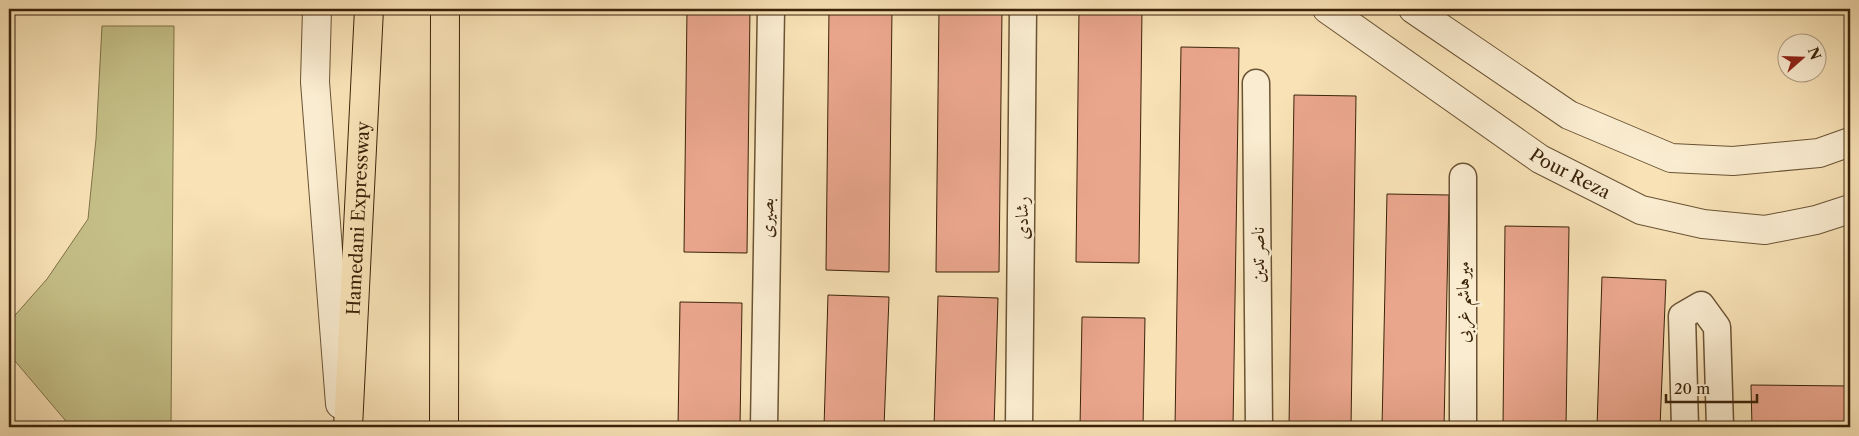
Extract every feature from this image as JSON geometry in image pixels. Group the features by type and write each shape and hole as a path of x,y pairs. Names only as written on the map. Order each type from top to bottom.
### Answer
{"highway":[{"name":"Hamedani Expressway","path":"348,427 369,9"},
{"path":"444,427 445,9"}],"street":[{"path":"317,9 315,82 342,427"},
{"name":"بصیری","path":"764,427 771,9"},
{"name":"رشادی","path":"1019,427 1023,9"},
{"name":"Pour Reza","path":"1327,9 1540,159 1641,210 1703,224 1765,230 1816,220 1850,209"},
{"path":"1413,9 1569,115 1671,158 1733,161 1819,153 1850,142"},
{"name":"ناصر تدین","path":"1256,83 1259,427"},
{"name":"میرهاشم غربی","path":"1463,177 1464,427"},
{"path":"1684,427 1682,316 1701,305 1718,327 1720,427"}],"shaded area":[{"path":"102,26 174,26 171,427 71,427 9,354 9,322 47,279 88,219 96,139"}],"building":[{"path":"687,9 750,9 747,253 684,252"},
{"path":"829,9 892,9 889,272 826,270"},
{"path":"939,9 1002,9 999,272 936,272"},
{"path":"1079,9 1142,9 1139,263 1076,262"},
{"path":"1181,47 1239,48 1233,427 1175,427"},
{"path":"1294,95 1356,96 1351,427 1289,427"},
{"path":"1387,194 1449,195 1444,427 1382,427"},
{"path":"1505,226 1569,227 1566,427 1503,427"},
{"path":"1602,277 1666,280 1660,427 1597,427"},
{"path":"828,295 889,297 884,427 824,427"},
{"path":"938,296 998,298 994,427 934,427"},
{"path":"680,302 742,303 740,427 678,427"},
{"path":"1082,317 1145,318 1143,427 1080,427"},
{"path":"1751,385 1850,386 1849,427 1752,427"}]}
